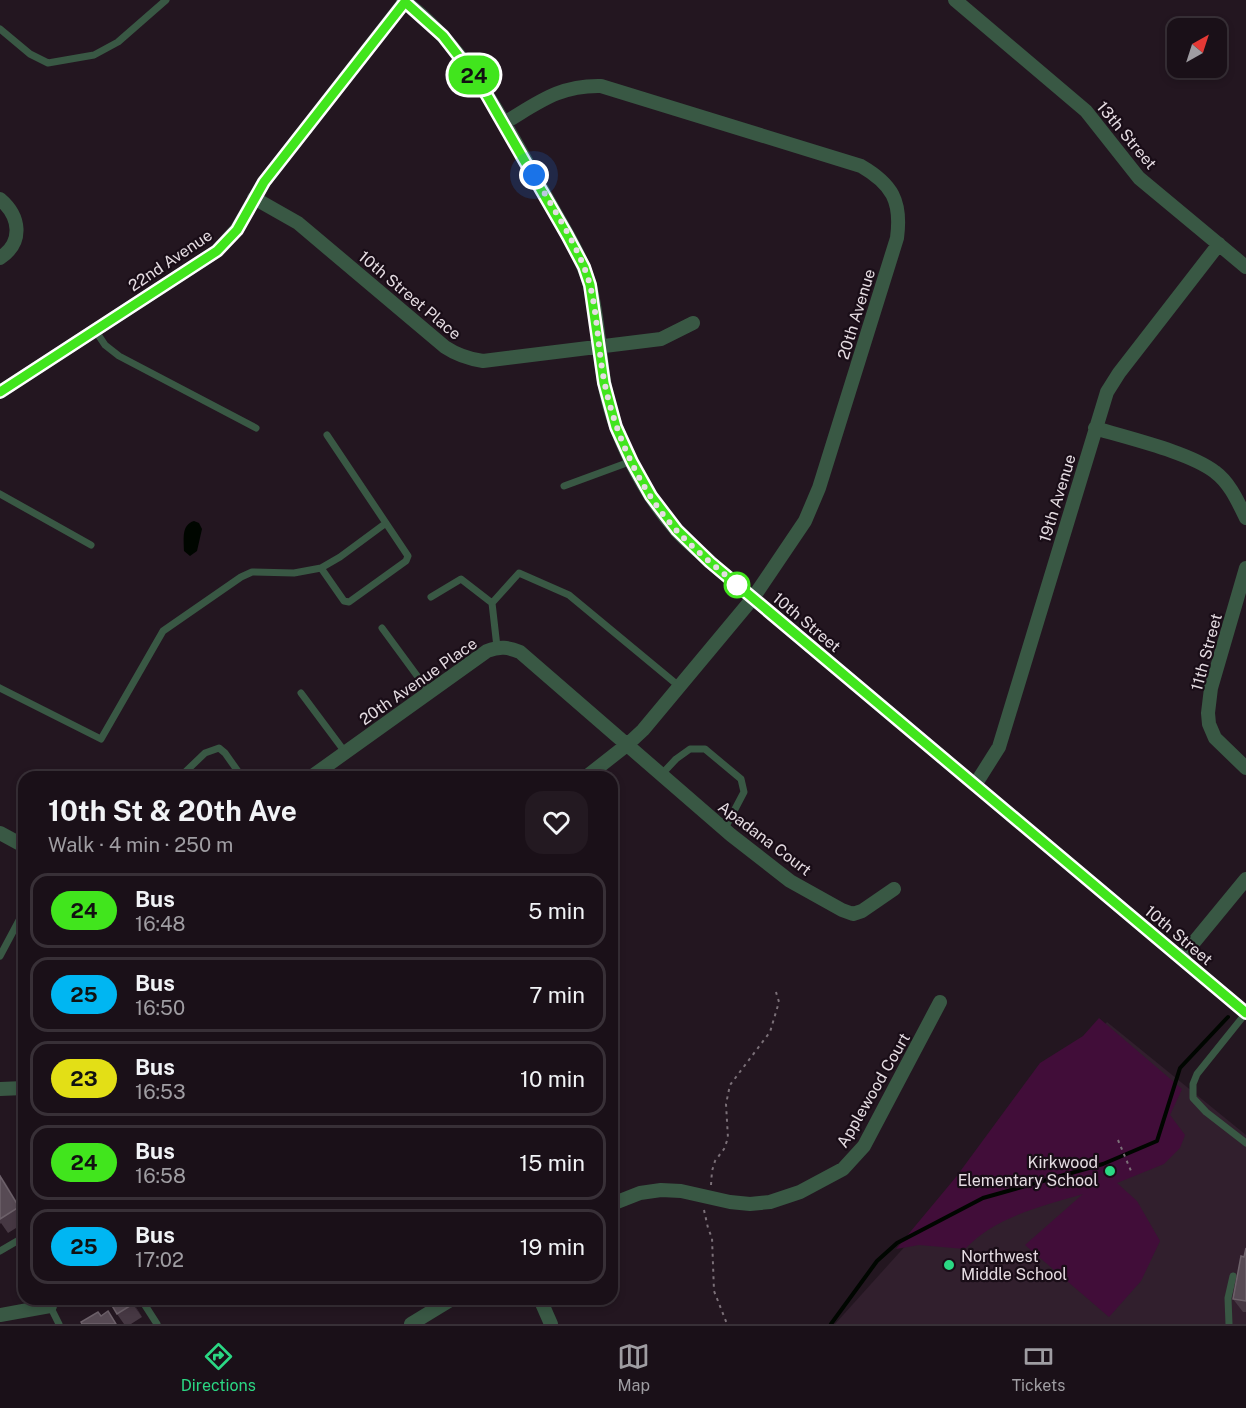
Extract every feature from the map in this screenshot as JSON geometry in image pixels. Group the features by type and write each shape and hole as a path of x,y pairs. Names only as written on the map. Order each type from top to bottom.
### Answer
{"street":[{"name":"13th Street","path":"955,0 1086,111 1139,178 1246,267"},
{"name":"10th Street","path":"405,1 443,36 481,85 584,267 590,285 604,383 613,416 632,462 651,496 677,530 753,598 1246,1013"},
{"name":"22nd Avenue","path":"0,392 217,251 237,230 264,182 405,1"},
{"name":"20th Avenue","path":"504,123 551,95 581,86 601,86 861,166 879,177 893,194 899,220 897,238 819,488 805,521 753,598 680,687 628,744 594,771"},
{"name":"10th Street Place","path":"254,198 298,223 455,354 470,359 483,361 661,339 693,323"},
{"path":"0,199 14,214 16,224 13,245 0,258"},
{"name":"19th Avenue","path":"975,785 999,747 1107,392 1119,373 1219,244"},
{"path":"1095,428 1178,454 1215,471 1236,498 1246,518"},
{"name":"11th Street","path":"1246,568 1211,688 1208,713 1209,724 1215,738 1246,768"},
{"name":"20th Avenue Place","path":"318,771 487,651 497,647 511,648 520,652 628,744"},
{"name":"Apadana Court","path":"628,744 661,776 724,830 790,881 842,910 853,914 862,911 894,889"},
{"path":"0,833 18,843"},
{"path":"1181,958 1246,879"},
{"name":"Applewood Court","path":"618,1202 640,1193 661,1190 681,1191 730,1202 750,1204 770,1202 800,1192 843,1169 864,1146 940,1002"},
{"path":"0,1089 18,1088"},
{"path":"411,1324 443,1305"},
{"path":"543,1305 551,1324"},
{"path":"0,1315 50,1306"}],"lane":[{"path":"0,29 30,54 48,63 94,55 118,42 166,0"},
{"path":"95,330 105,345 119,356 256,428"},
{"path":"321,568 344,600 349,602 408,559 327,435"},
{"path":"564,486 632,462"},
{"path":"0,494 91,545"},
{"path":"0,688 101,739 158,636 169,626 247,574 300,573 321,568 386,523"},
{"path":"492,603 519,573 569,595 680,687"},
{"path":"431,597 461,579 492,603 497,647"},
{"path":"382,628 429,692"},
{"path":"301,693 345,752"},
{"path":"186,771 205,753 219,748 238,771"},
{"path":"661,776 676,759 690,749 705,749 741,779 744,792 724,830"},
{"path":"0,956 18,922"},
{"path":"1246,1013 1197,1074 1193,1084 1193,1098 1206,1112 1246,1143"},
{"path":"0,1251 18,1240"},
{"path":"1229,1324 1228,1298 1233,1276"},
{"path":"145,1305 157,1324"},
{"path":"50,1306 59,1324"}],"path":[{"path":"727,1324 714,1292 712,1238 704,1206 711,1184 711,1171 728,1138 726,1104 730,1085 770,1032 779,1002 776,992"},
{"path":"1118,1140 1131,1171"}],"shaded area":[{"path":"194,521 199,523 202,529 197,551 190,556 184,551 184,533 187,526"},
{"path":"1099,1018 1182,1089 1170,1115 1185,1135 1180,1148 1164,1164 1117,1183 1137,1201 1160,1241 1141,1281 1109,1317 1025,1245 1083,1194 1020,1214 990,1229 965,1249 919,1245 896,1249 956,1177 1040,1063 1083,1036"},
{"name":"Kirkwood Elementary School","path":"1107,1022 1246,1135 1246,1324 835,1324"}],"building":[{"path":"0,1176 18,1208 0,1219"},
{"path":"1246,1248 1246,1301 1233,1299 1241,1256 1244,1257"},
{"path":"112,1305 131,1305 117,1314"},
{"path":"108,1311 116,1324 82,1324 81,1322 98,1312 101,1316"}],"waterway":[{"path":"831,1324 877,1261 897,1243 983,1198 1103,1164 1157,1141 1180,1068 1228,1017"}],"bus line":[{"name":"24","path":"0,392 217,251 230,239 264,182 405,2 443,36 481,85 584,267 594,306 604,383 616,427 651,496 677,530 710,562 1246,1013"}],"place":[{"name":"Kirkwood Elementary School","path":"1110,1171"},
{"name":"Northwest Middle School","path":"949,1265"}],"route":[{"path":"534,175 584,267 594,306 604,383 616,427 632,462 651,496 677,530 739,586 737,585"}]}
